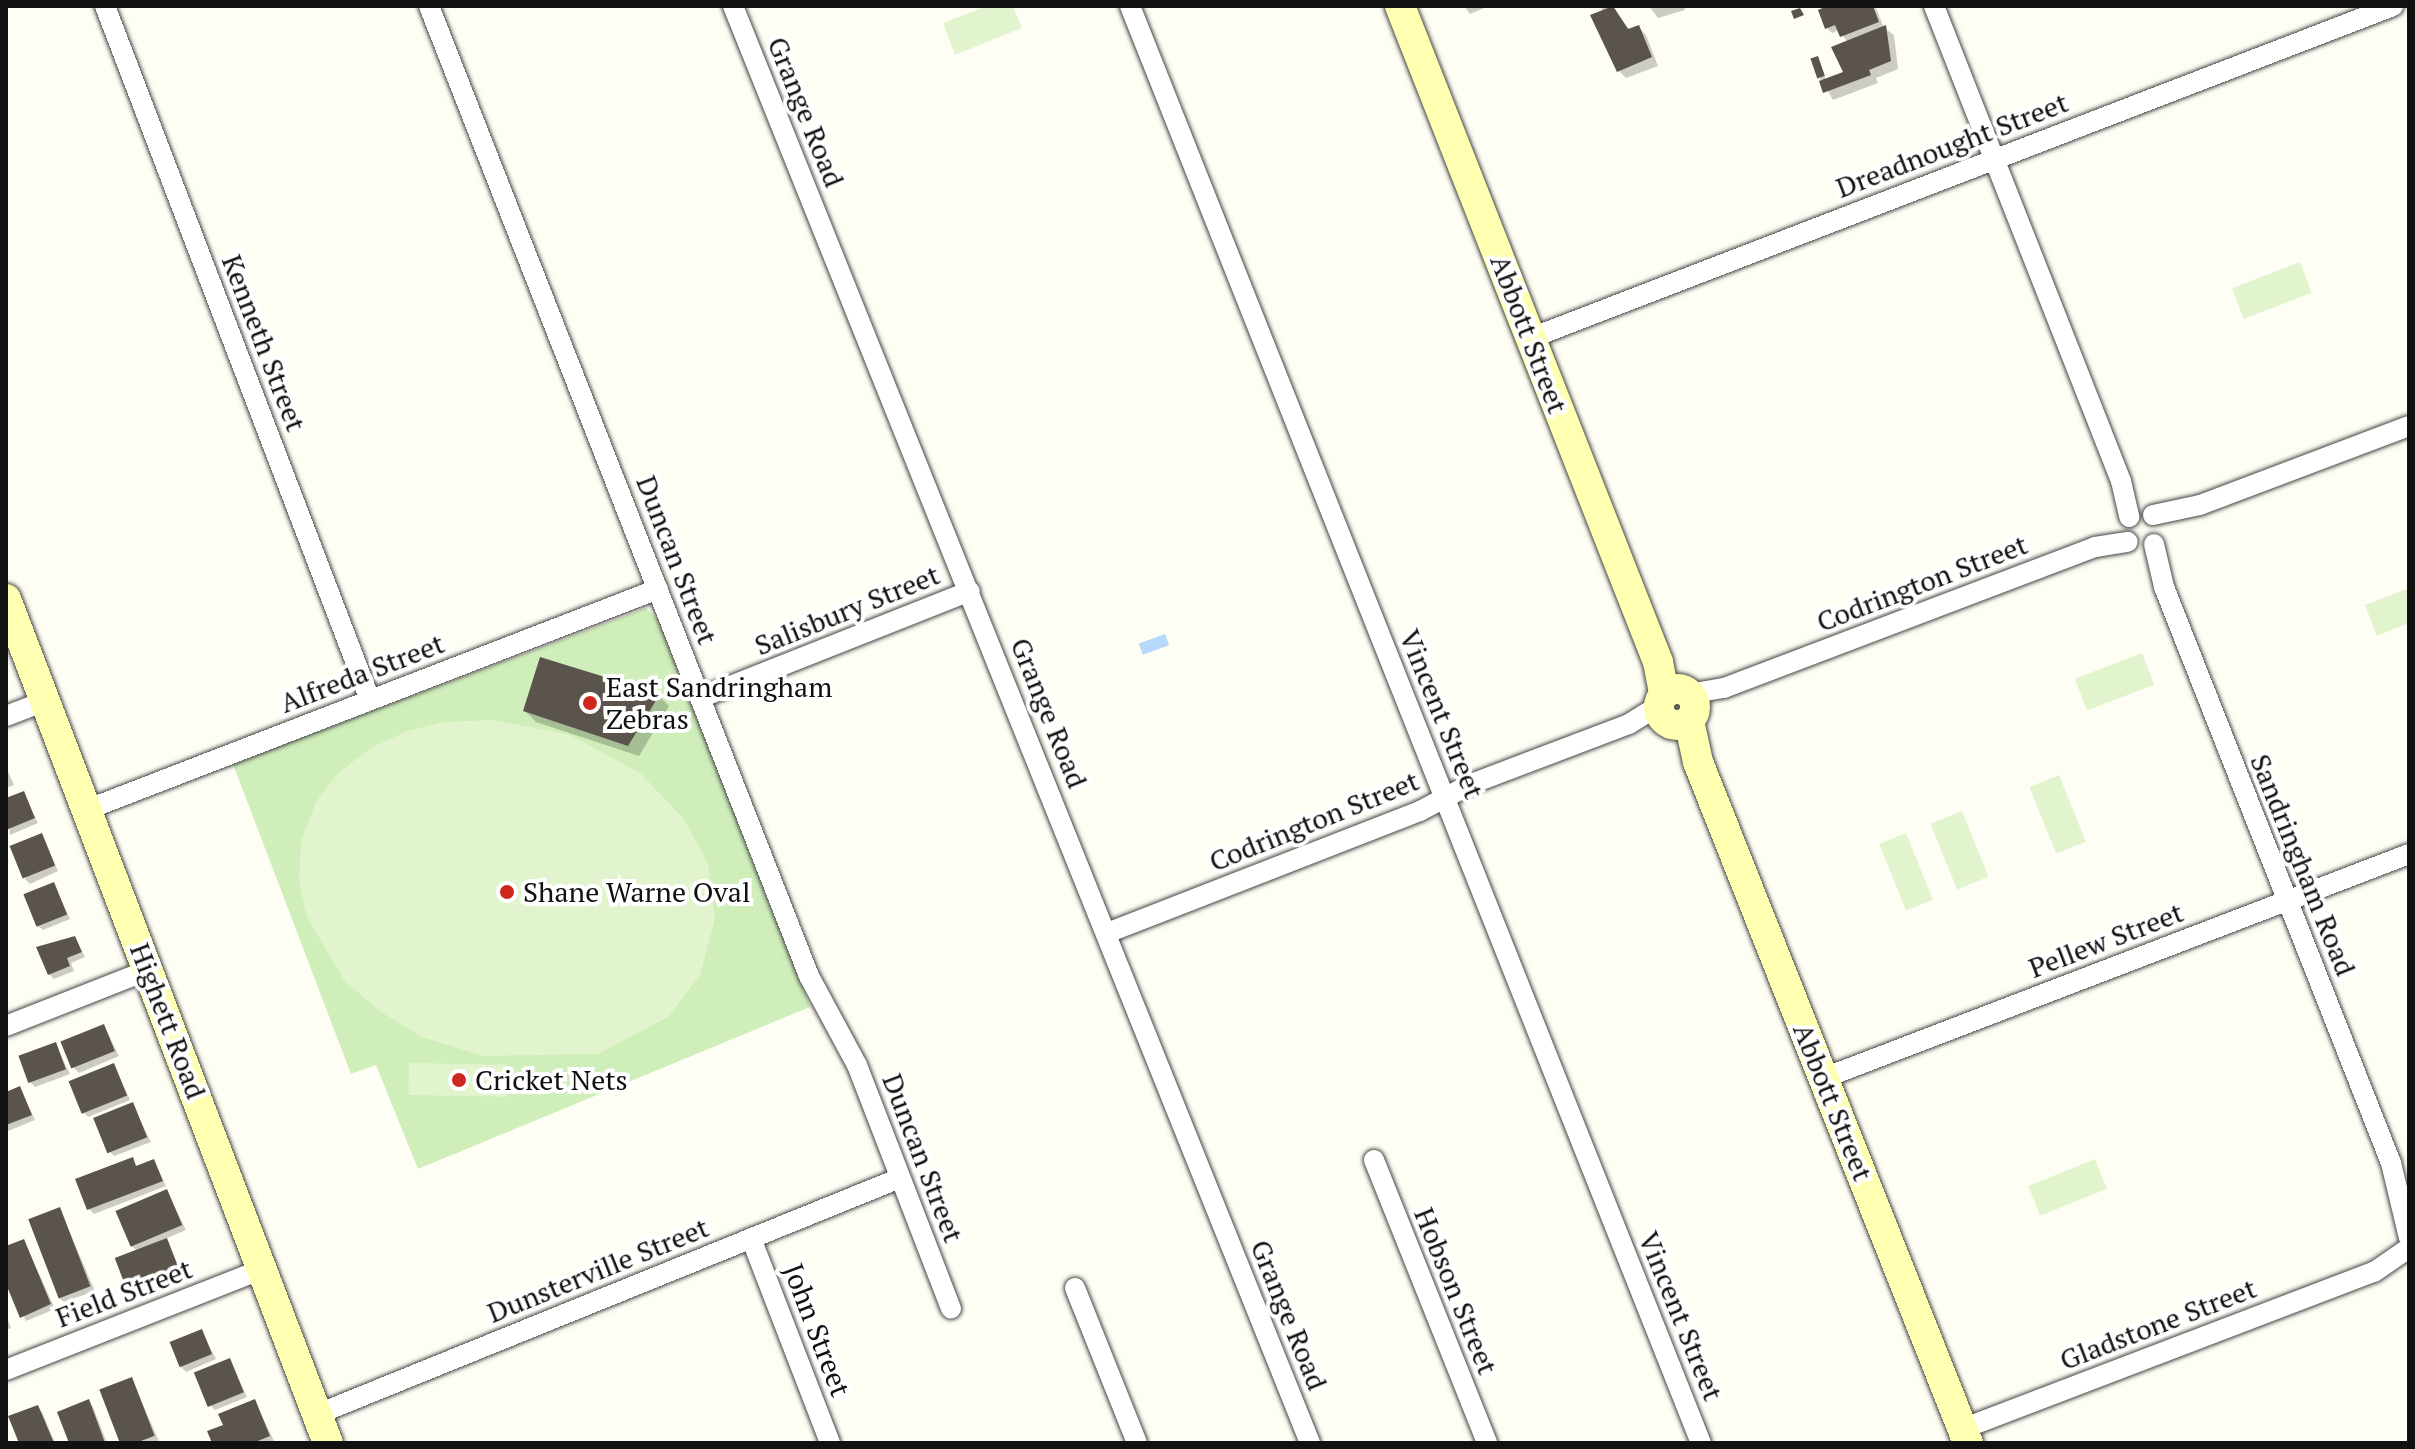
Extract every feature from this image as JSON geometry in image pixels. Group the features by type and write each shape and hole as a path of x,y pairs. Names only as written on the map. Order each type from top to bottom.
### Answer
{"street":[{"name":"Kenneth Street","path":"105,6 370,700"},
{"name":"Duncan Street","path":"429,6 809,976 857,1065 951,1308"},
{"name":"Grange Road","path":"733,6 1310,1443"},
{"name":"Vincent Street","path":"1130,6 1701,1443"},
{"name":"Abbott Street","path":"1400,6 1965,1436"},
{"name":"Sandringham Road","path":"1934,6 2391,1163 2409,1238"},
{"name":"Dreadnought Street","path":"1531,338 2393,6"},
{"name":"Codrington Street","path":"1107,933 1629,724 2409,426"},
{"name":"Alfreda Street","path":"86,810 658,589"},
{"name":"Salisbury Street","path":"700,698 970,591"},
{"name":"Highett Road","path":"6,599 328,1443"},
{"path":"6,716 45,701"},
{"name":"Pellew Street","path":"1824,1078 2409,854"},
{"path":"6,1026 148,970"},
{"name":"Hobson Street","path":"1374,1160 1487,1443"},
{"name":"Sandringham Road","path":"2391,1163 2409,1192"},
{"name":"Dunsterville Street","path":"318,1414 900,1178"},
{"name":"John Street","path":"751,1238 830,1443"},
{"path":"2409,1248 2409,1256"},
{"name":"Gladstone Street","path":"1965,1436 2374,1272 2409,1248"},
{"name":"Gladstone Street","path":"2374,1272 2409,1268"},
{"name":"Field Street","path":"6,1370 263,1269"},
{"path":"1075,1288 1137,1443"}],"green space":[{"path":"987,6 1013,6 1022,28 955,55 943,23"},
{"path":"2300,262 2312,293 2244,319 2232,288"},
{"path":"2409,588 2409,623 2377,636 2365,605"},
{"path":"646,608 660,622 810,1007 418,1169 376,1065 351,1074 233,764"},
{"path":"2142,653 2154,685 2087,711 2075,679"},
{"name":"Shane Warne Oval","path":"493,720 570,735 640,773 684,819 708,864 715,919 700,975 668,1017 598,1054 483,1056 422,1037 378,1010 344,980 307,917 299,881 301,841 316,802 338,773 371,748 407,731 443,722"},
{"path":"2059,775 2086,842 2056,854 2029,787"},
{"path":"1962,811 1989,877 1957,890 1930,824"},
{"path":"1906,833 1933,900 1906,911 1879,844"},
{"name":"Cricket Nets","path":"409,1063 508,1065 507,1097 408,1095"},
{"path":"2095,1159 2107,1189 2040,1216 2028,1186"}],"water":[{"path":"1165,634 1169,645 1143,655 1139,644"}],"building":[{"path":"1613,6 1628,29 1639,25 1652,57 1617,72 1590,15"},
{"path":"1827,6 1873,6 1879,22 1840,37 1835,25 1825,29 1818,10"},
{"path":"1800,8 1804,15 1794,19 1791,11"},
{"path":"1886,25 1891,61 1869,70 1871,75 1823,93 1819,81 1843,72 1831,47"},
{"path":"1818,56 1825,76 1817,78 1810,59"},
{"name":"East Sandringham Zebras","path":"540,657 660,694 628,746 523,711"},
{"path":"24,791 35,818 6,830 6,798"},
{"path":"42,833 55,865 23,879 10,846"},
{"path":"54,882 67,914 37,927 23,894"},
{"path":"75,936 82,952 67,958 70,966 48,975 36,947"},
{"path":"104,1024 115,1051 71,1068 60,1042"},
{"path":"56,1042 66,1069 28,1083 18,1056"},
{"path":"114,1063 127,1095 82,1114 69,1081"},
{"path":"20,1086 32,1115 6,1125 6,1092"},
{"path":"133,1102 147,1137 107,1153 93,1118"},
{"path":"133,1157 136,1166 154,1159 163,1181 87,1210 75,1179"},
{"path":"167,1189 182,1225 131,1247 115,1211"},
{"path":"60,1207 90,1286 59,1299 28,1219"},
{"path":"167,1238 179,1269 127,1289 115,1258"},
{"path":"24,1239 51,1304 20,1318 6,1284 6,1246"},
{"path":"202,1329 212,1354 180,1367 170,1342"},
{"path":"230,1358 244,1392 208,1407 194,1373"},
{"path":"132,1377 155,1436 136,1443 120,1443 99,1390"},
{"path":"89,1399 105,1443 69,1443 57,1412"},
{"path":"255,1399 270,1436 253,1443 212,1443 207,1431 223,1425 218,1414"},
{"path":"38,1405 54,1443 19,1443 8,1416"}],"place":[{"name":"East Sandringham Zebras","path":"590,703"},
{"name":"Shane Warne Oval","path":"507,892"},
{"name":"Cricket Nets","path":"459,1080"}]}
